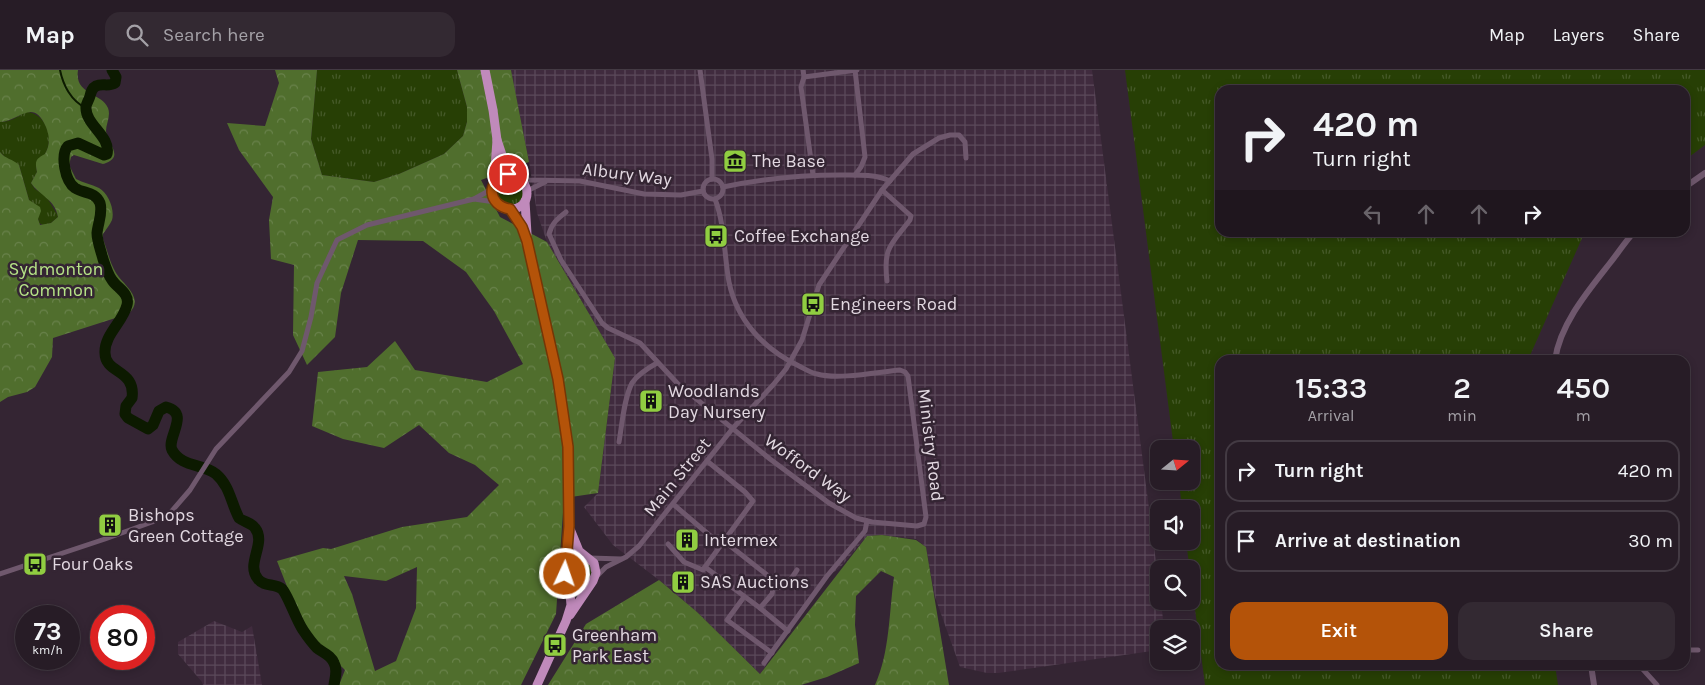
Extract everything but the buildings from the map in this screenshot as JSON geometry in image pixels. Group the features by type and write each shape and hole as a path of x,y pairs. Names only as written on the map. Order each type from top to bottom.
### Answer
{"highway":[{"path":"485,70 497,140 503,158 526,184 527,241"},
{"path":"497,140 493,185 495,202 499,206 510,209 519,207 526,196"},
{"path":"493,185 502,175 518,176"},
{"path":"510,209 522,227 527,241 553,352 562,402 569,461 569,526 565,574 569,582 571,605 566,621 537,685"},
{"path":"566,621 596,573 594,563 585,557 576,546 569,526"},
{"path":"565,569 574,557 585,557"},
{"path":"569,582 573,585 584,587 594,579"}],"street":[{"path":"700,70 712,159 712,179"},
{"path":"803,70 804,77 801,87 813,175"},
{"path":"804,77 856,70 864,157 855,175"},
{"name":"Main Street","path":"594,579 606,567 622,559 640,546 733,428 773,385 790,362 802,340 819,285 882,190 913,154 938,138 958,135 964,142 966,158"},
{"path":"1690,184 1705,173"},
{"path":"723,187 813,175 855,175 878,177 890,181"},
{"name":"Albury Way","path":"518,176 529,180 580,181 644,194 681,195 703,191"},
{"path":"712,179 720,182 723,187 721,196 715,199 706,197 703,191 706,182 712,179"},
{"name":"Albury Way","path":"526,196 547,181"},
{"path":"474,199 493,185"},
{"path":"882,190 911,216 910,220 888,248 885,258 887,281"},
{"path":"0,574 105,539 166,515 180,502 216,449 289,372 302,351 317,283 337,240 367,225 474,199 495,202"},
{"path":"715,199 721,222 729,282 738,310 756,336 790,362"},
{"name":"Wofford Way","path":"566,212 556,219 551,226 549,234 561,260 602,323 608,328 640,343 657,363 696,400 805,487 845,512 867,521 917,526 924,524 926,517"},
{"path":"1556,355 1568,323 1630,237"},
{"name":"Ministry Road","path":"790,362 822,375 900,370 905,372 908,376 926,517"},
{"path":"619,442 628,393 632,383 657,363"},
{"path":"668,544 684,562 703,570 753,501 745,492 707,461"},
{"path":"673,504 722,543 767,575 773,588 772,594 760,608"},
{"path":"764,663 828,576 865,531 867,521"},
{"path":"585,557 594,559 622,559"},
{"path":"705,567 788,631"},
{"path":"773,588 788,585 797,570"},
{"path":"744,597 727,620 772,653"},
{"path":"1690,650 1698,650"},
{"path":"1592,670 1594,685"},
{"path":"1644,670 1658,685"}],"shaded area":[{"path":"511,70 1092,70 1150,516 1150,550 1154,550 1156,560 1150,560 1150,610 1162,610 1163,620 1150,620 1150,651 998,673 987,673 960,667 935,597 926,547 916,539 882,535 867,536 839,569 827,576 760,674 697,612 613,545 584,507 598,493 615,358 547,242 537,213"},
{"path":"214,621 242,632 252,626 262,685 203,685 178,654 178,642"}],"green space":[{"name":"Sydmonton Common","path":"0,70 78,70 80,84 89,93 105,103 108,108 109,114 106,131 114,150 113,158 103,164 74,155 71,157 69,165 76,179 102,190 110,202 113,216 103,234 103,239 114,269 131,292 135,303 128,314 53,338 52,357 35,387 0,402 0,152 19,165 29,200 40,207 41,211 38,219 40,225 51,223 58,217 51,202 31,183 37,172 36,161 45,154 49,144 46,127 36,113 31,112 0,122"},
{"path":"275,70 317,70 311,139 322,175 374,182 399,174 444,154 463,136 467,122 467,107 457,70 511,70 529,162 481,180 500,217 547,242 615,358 598,493 564,498 556,614 521,685 339,685 345,670 304,630 277,561 323,548 331,549 402,527 467,517 499,485 475,465 449,453 419,425 384,448 343,439 312,426 318,372 367,367 395,341 415,370 487,382 523,364 494,311 466,272 423,241 358,240 341,293 335,337 307,365 293,335 294,265 271,259 269,220 273,197 239,150 227,123 265,126 279,83","holes":["417,567 416,608 396,661 375,671 352,594 344,576 386,581"]},
{"path":"317,70 457,70 467,107 467,122 463,136 444,154 399,174 374,182 322,175 311,139"},
{"path":"1125,70 1705,70 1705,145 1690,156 1690,85 1215,85 1215,237 1583,237 1530,355 1215,355 1215,670 1556,670 1558,685 1205,685 1200,647 1200,620 1196,620 1195,610 1200,610 1200,560 1189,560 1187,550 1200,550 1200,500 1181,500 1180,490 1200,490 1200,440 1173,440"},
{"path":"26,112 32,113 42,120 46,125 49,137 47,150 36,166 37,172 31,183 35,189 46,196 58,217 51,223 43,225 39,223 35,204 29,200 19,165 0,152 0,122 10,120"},
{"path":"510,177 520,181 524,191 520,201 510,205 500,201 496,191 500,181"},
{"path":"882,535 916,540 926,547 949,685 875,685 884,659 894,577 881,571 856,596 855,625 859,663 827,677 801,685 548,685 586,624 659,580 697,612 760,674 867,536"},
{"path":"580,560 585,561 591,567 591,577 585,583 580,584 575,583 569,577 568,572 569,567 575,561"}],"waterway":[{"path":"60,70 68,92 86,108"},
{"path":"112,70 116,77 115,83 95,87 91,92 86,107 89,119 105,142 107,154 104,155 78,143 68,146 64,155 64,161 66,174 72,185 78,190 95,196 100,203 101,214 97,233 99,246 109,275 127,297 125,311 110,334 105,346 106,360 125,377 132,389 132,398 126,406 125,414 128,418 148,429 153,425 159,411 166,407 173,410 177,415 171,445 172,450 181,460 216,474 227,489 239,518 255,528 259,540 254,567 258,579 266,584 282,589 306,635 317,648 333,660 336,671 334,685"}],"place":[{"name":"The Base","path":"735,161"},
{"name":"Coffee Exchange","path":"716,236"},
{"name":"Engineers Road","path":"813,304"},
{"name":"Woodlands Day Nursery","path":"651,401"},
{"name":"Bishops Green Cottage","path":"110,525"},
{"name":"Intermex","path":"687,540"},
{"name":"Four Oaks","path":"35,564"},
{"name":"SAS Auctions","path":"683,582"},
{"name":"Greenham Park East","path":"555,645"}],"route":[{"path":"508,174 502,175 494,182 492,188 493,198 499,206 510,209 522,227 527,241 553,352 562,402 568,447 570,504 565,574"}]}
